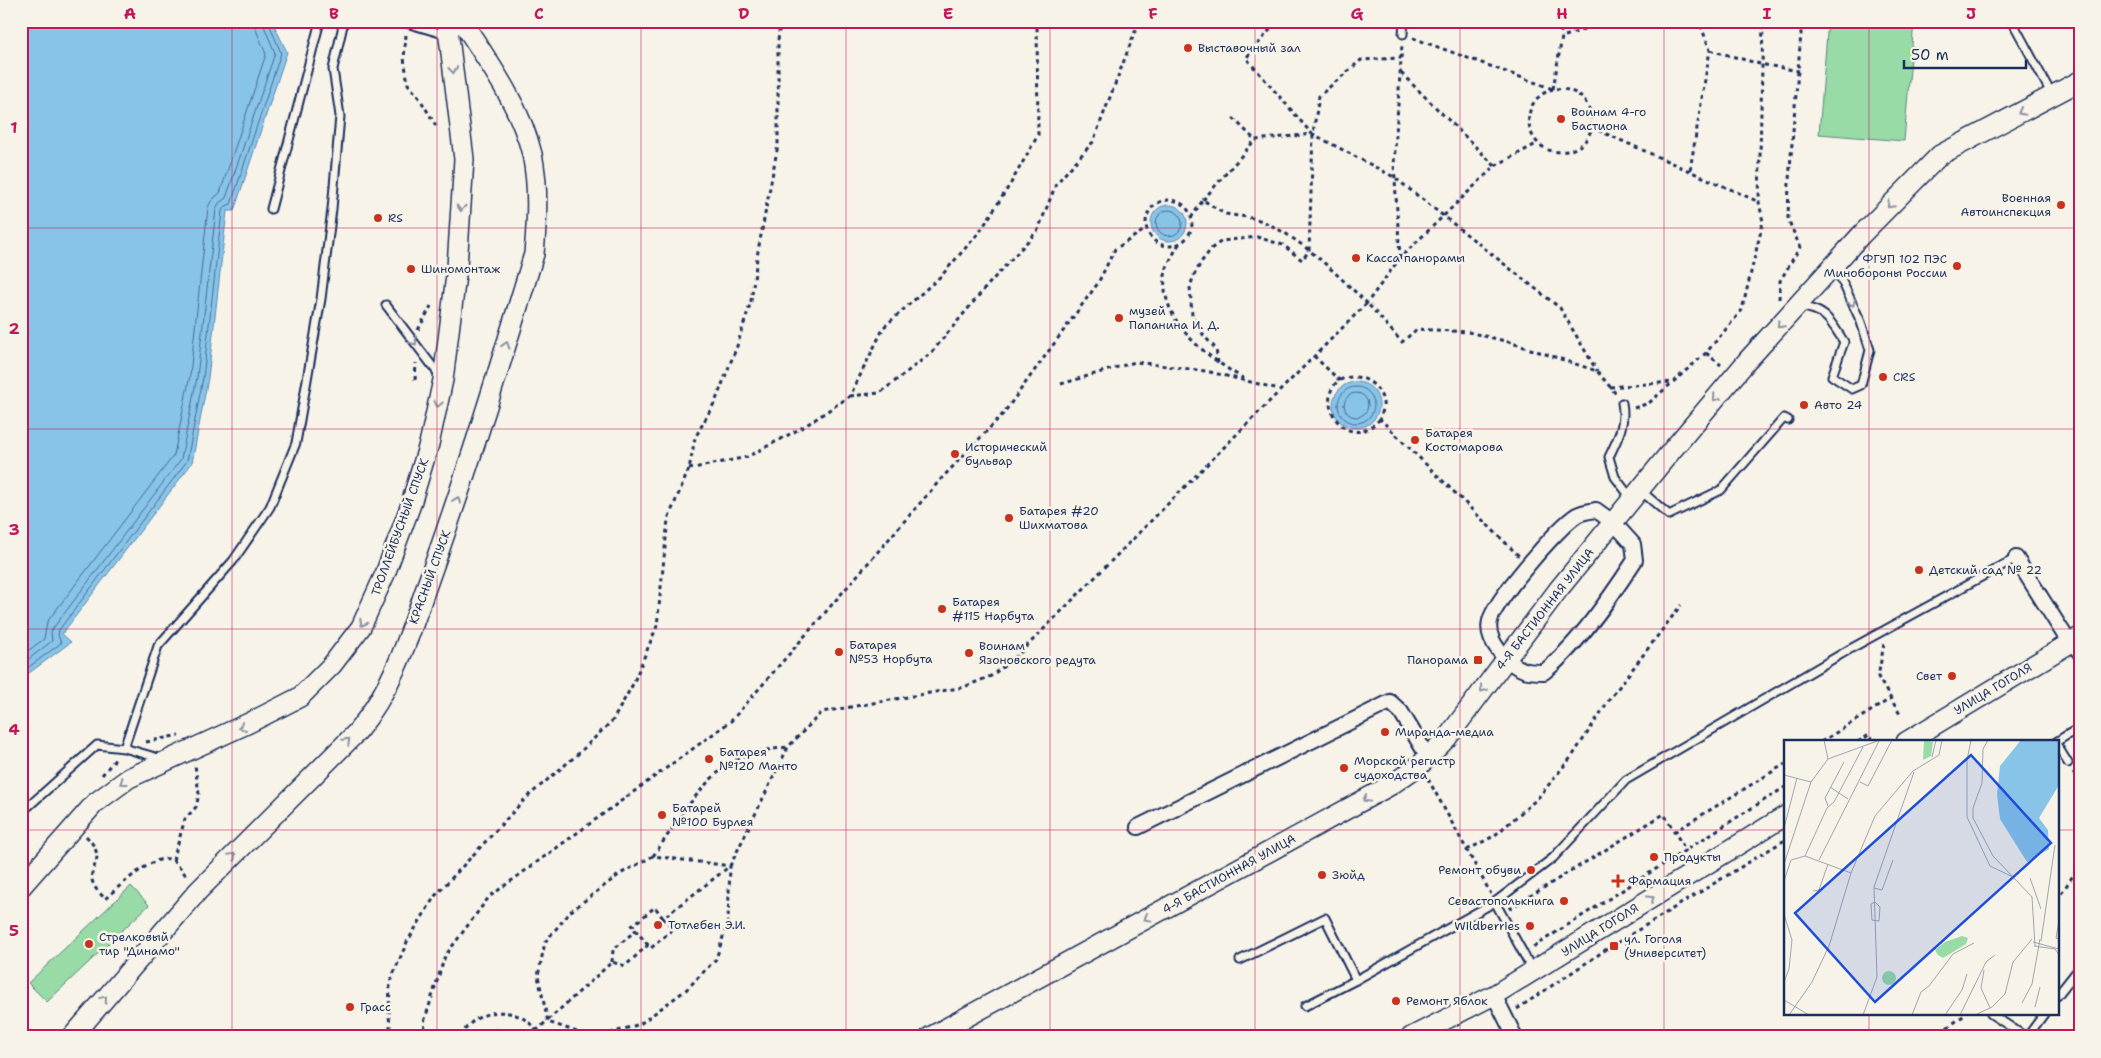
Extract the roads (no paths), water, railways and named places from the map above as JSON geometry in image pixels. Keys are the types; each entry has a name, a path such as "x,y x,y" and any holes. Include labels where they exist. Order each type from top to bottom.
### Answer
{"main road":[{"name":"КРАСНЫЙ СПУСК","path":"72,1037 198,891 356,732 373,712 397,668 463,484 534,254 538,216 532,154 524,130 501,83 462,21"},
{"name":"ТРОЛЛЕЙБУСНЫЙ СПУСК","path":"21,887 95,803 129,778 167,761 186,742 249,724 300,697 332,665 361,627 386,574 410,507 429,444 443,380 457,267 464,159 448,29"},
{"name":"4-Я БАСТИОННАЯ УЛИЦА","path":"930,1037 1391,785 1424,761 1447,738 1558,590 1747,361 1860,235 1940,155 2080,81"},
{"name":"УЛИЦА ГОГОЛЯ","path":"1909,740 2074,640"},
{"name":"УЛИЦА ГОГОЛЯ","path":"1411,1037 1494,995 1533,972 1784,817"}],"street":[{"path":"1596,510 1614,523 1633,544 1636,560 1620,584 1560,660 1544,672 1524,670 1507,658 1496,649 1489,633 1490,619 1505,593 1531,561 1578,514 1596,510"},
{"path":"2016,558 2074,640"},
{"path":"1138,827 1390,702 1401,712 1424,761"},
{"path":"1494,995 1515,1037"}],"lane":[{"path":"271,209 320,21"},
{"path":"124,748 158,646 233,561 270,507 296,443 321,299 332,210 340,116 334,69 344,21"},
{"path":"399,21 408,24 448,29"},
{"path":"1403,34 1404,21"},
{"path":"2012,21 2052,96"},
{"path":"1797,306 1814,308 1825,314 1844,342 1832,376 1852,389 1861,385 1870,350 1861,322 1841,279 1841,257"},
{"path":"386,305 443,380"},
{"path":"1622,403 1625,416 1620,434 1609,457 1615,477 1636,495 1669,515 1721,490 1784,418 1788,420"},
{"path":"1305,1006 1356,980 1495,902 1553,858 1626,780 1886,629 2016,558"},
{"path":"2074,640 2080,659"},
{"path":"2058,742 2080,727"},
{"path":"21,813 97,745 124,748 167,761"},
{"path":"2058,745 2068,764"},
{"path":"1495,902 1533,972"},
{"path":"1240,960 1325,918 1356,980"},
{"path":"2058,995 2080,967"},
{"path":"1993,1016 2027,1037 2043,1016"}],"water":[{"path":"21,21 267,21 273,23 287,52 234,211 227,211 208,378 192,463 62,634 71,642 21,679"},
{"path":"1169,205 1176,206 1182,210 1186,216 1186,230 1182,236 1176,240 1169,241 1162,240 1156,236 1152,230 1151,223 1152,216 1156,210 1162,206"},
{"path":"1352,382 1360,382 1369,386 1375,392 1379,405 1375,418 1369,424 1360,428 1352,428 1343,424 1337,418 1333,409 1333,401 1337,392 1343,386"}],"place":[{"name":"Выставочный зал","path":"1188,48"},
{"name":"Воинам 4-го Бастиона","path":"1561,119"},
{"name":"Военная Автоинспекция","path":"2061,205"},
{"name":"RS","path":"378,218"},
{"name":"Касса панорамы","path":"1356,258"},
{"name":"ФГУП 102 ПЭС Минобороны России","path":"1957,266"},
{"name":"Шиномонтаж","path":"411,269"},
{"name":"музей Папанина И. Д.","path":"1119,318"},
{"name":"CRS","path":"1883,377"},
{"name":"Авто 24","path":"1804,405"},
{"name":"Батарея Костомарова","path":"1415,440"},
{"name":"Исторический бульвар","path":"955,454"},
{"name":"Батарея #20 Шихматова","path":"1009,518"},
{"name":"Детский сад № 22","path":"1919,570"},
{"name":"Батарея #115 Нарбута","path":"942,609"},
{"name":"Батарея №53 Норбута","path":"839,652"},
{"name":"Воинам Язоновского редута","path":"969,653"},
{"name":"Панорама","path":"1478,660"},
{"name":"Свет","path":"1952,676"},
{"name":"Миранда-медиа","path":"1385,732"},
{"name":"Батарея №120 Манто","path":"709,759"},
{"name":"Морской регистр судоходства","path":"1344,768"},
{"name":"Батарей №100 Бурлея","path":"662,815"},
{"name":"Продукты","path":"1654,857"},
{"name":"Ремонт обуви","path":"1531,870"},
{"name":"Зюйд","path":"1322,875"},
{"name":"Фармация","path":"1618,881"},
{"name":"Севастополькнига","path":"1564,901"},
{"name":"Тотлебен Э.И.","path":"658,925"},
{"name":"Wildberries","path":"1530,926"},
{"name":"Стрелковый тир \"Динамо\"","path":"89,944"},
{"name":"ул. Гоголя (Университет)","path":"1614,946"},
{"name":"Ремонт Яблок","path":"1396,1001"},
{"name":"Грасс","path":"350,1007"}]}
